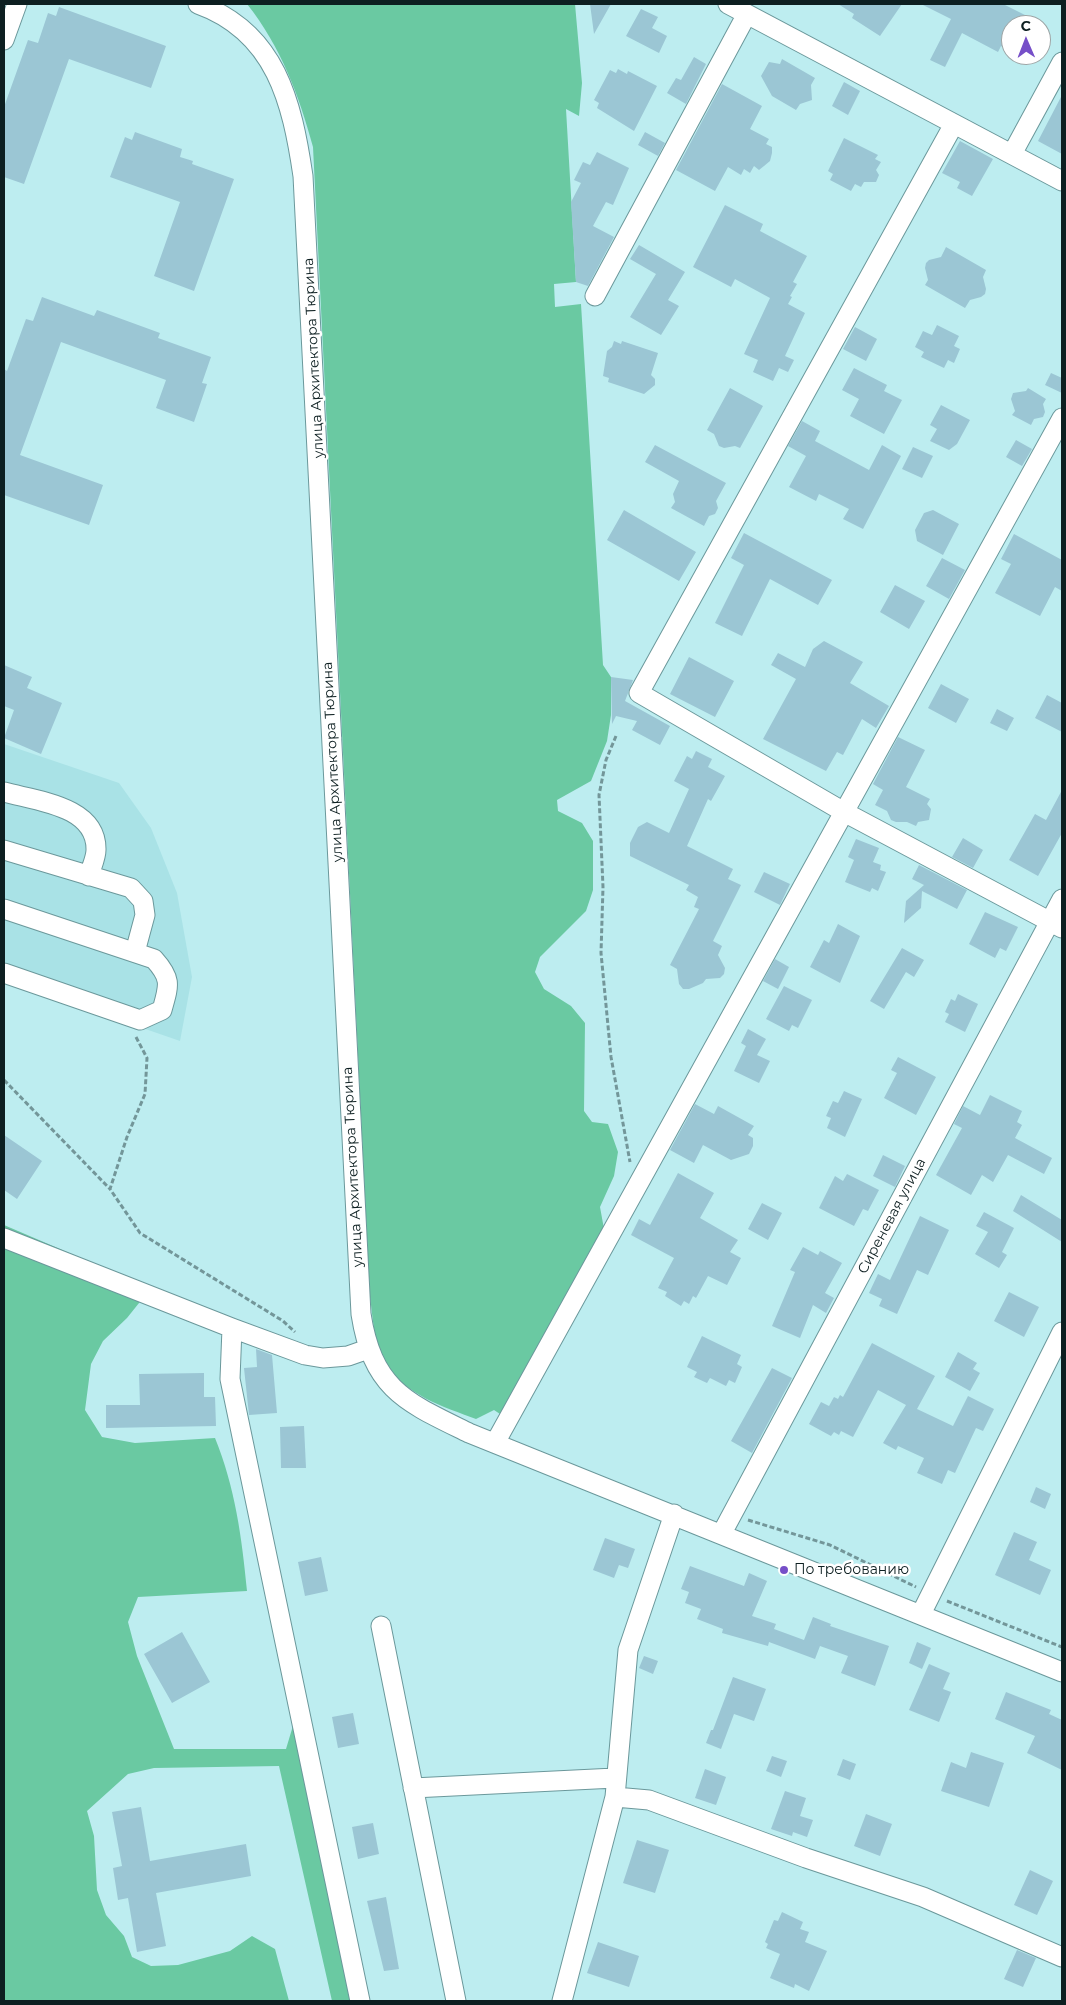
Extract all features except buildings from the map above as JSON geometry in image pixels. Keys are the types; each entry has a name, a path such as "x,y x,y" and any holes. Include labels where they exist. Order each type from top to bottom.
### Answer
{"street":[{"path":"4,40 16,4"},
{"name":"улица Архитектора Тюрина","path":"198,4 234,21 254,40 272,64 286,92 293,118 303,176 322,503 352,1169 361,1314 368,1349 380,1373 401,1396 416,1406 495,1443 541,1463 722,1533 1062,1672"},
{"path":"728,4 1062,181"},
{"path":"595,296 747,14"},
{"path":"1012,154 1062,62"},
{"path":"954,124 639,693 844,812 1056,925"},
{"path":"495,1443 1062,418"},
{"path":"4,792 72,811 85,819 94,834 96,851 89,876"},
{"path":"4,850 131,888 143,901 145,915 135,952"},
{"name":"Сиреневая улица","path":"722,1533 1056,925 1062,899"},
{"path":"4,909 154,959 166,972 169,985 162,1010 140,1020 4,973"},
{"path":"4,1238 305,1355 323,1358 348,1356 368,1349"},
{"path":"232,1328 230,1378 360,2001"},
{"path":"921,1614 1062,1332"},
{"path":"562,2001 615,1797 615,1778 628,1650 674,1514"},
{"path":"381,1626 456,2001"},
{"path":"413,1788 615,1778"},
{"path":"615,1797 649,1800 806,1858 922,1897 1062,1956"}],"path":[{"path":"616,736 606,760 600,795 603,887 601,953 612,1056 634,1190"},
{"path":"110,1189 126,1137 145,1094 146,1058 134,1033 140,1020"},
{"path":"4,1080 110,1189 140,1233 283,1321 296,1333"},
{"path":"732,1514 830,1545 930,1594 1062,1647"}],"shaded area":[{"path":"4,744 119,783 151,828 177,893 192,977 180,1041 4,980"}],"green space":[{"path":"247,4 575,4 582,83 579,116 566,109 576,282 554,284 555,307 581,304 603,665 611,677 611,715 607,741 591,781 557,800 558,811 582,823 593,841 593,890 586,911 540,957 535,972 544,989 571,1006 585,1023 584,1111 592,1122 608,1124 618,1152 614,1176 600,1207 604,1229 500,1414 494,1410 476,1419 426,1399 404,1384 394,1375 382,1357 375,1331 370,1297 313,147 302,109 288,72 270,37"},
{"path":"4,1225 151,1288 127,1318 103,1341 91,1364 85,1410 102,1437 135,1443 215,1438 228,1475 237,1513 247,1591 138,1597 128,1622 137,1656 174,1749 286,1749 298,1709 360,2001 332,2001 279,1766 154,1768 128,1774 87,1811 94,1836 97,1890 106,1915 124,1936 132,1957 151,1966 178,1965 230,1951 252,1936 275,1949 289,2001 4,2001"}],"place":[{"name":"По требованию","path":"784,1570"}]}
